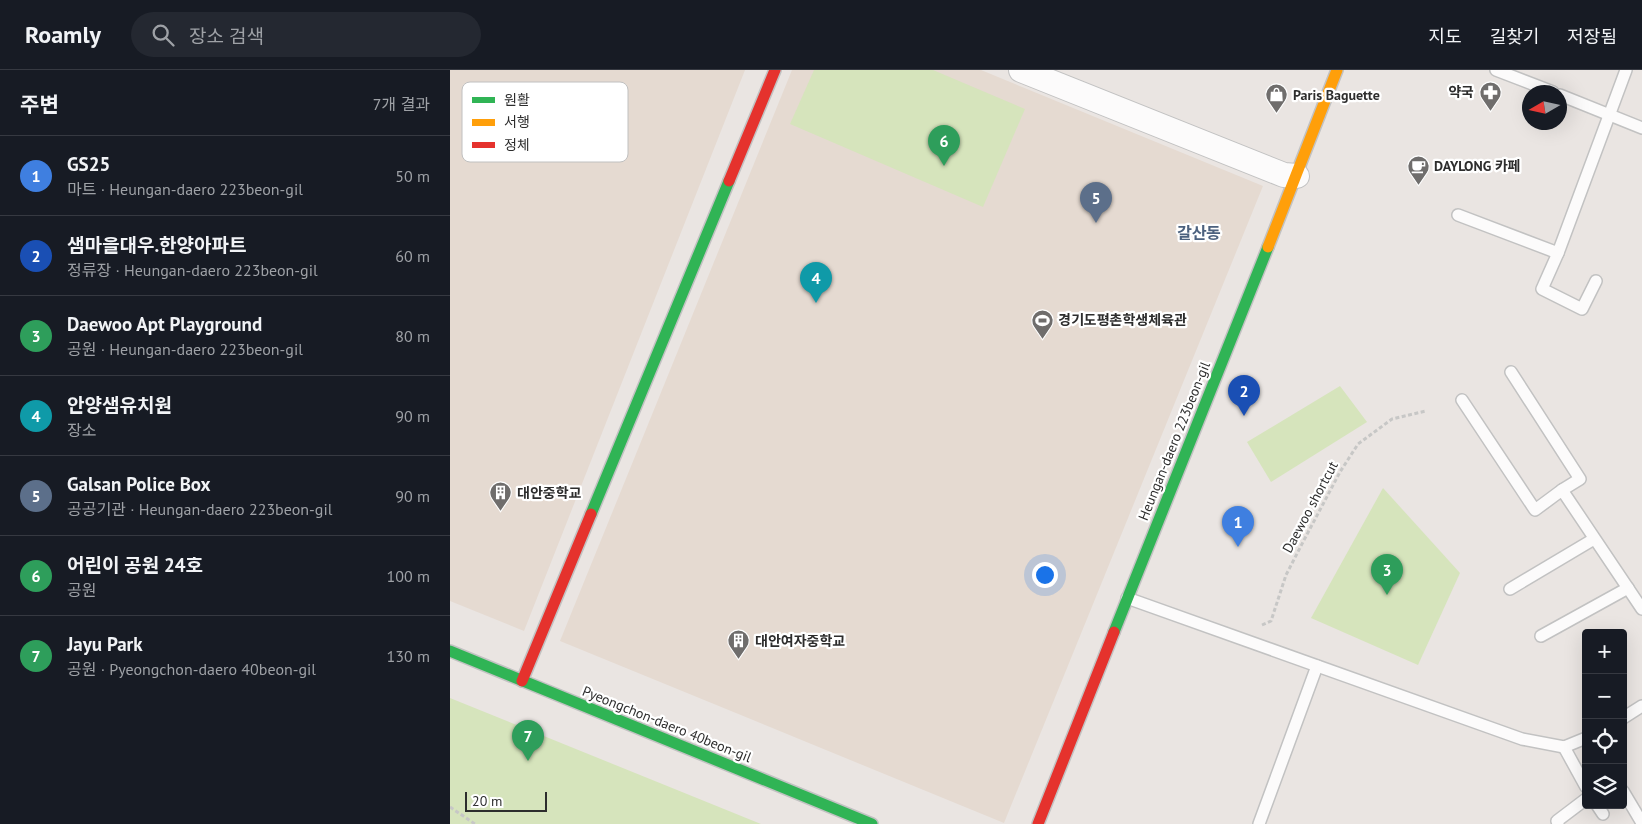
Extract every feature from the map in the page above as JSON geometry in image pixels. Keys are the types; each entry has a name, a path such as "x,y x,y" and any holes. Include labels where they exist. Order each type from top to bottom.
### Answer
{"street":[{"path":"522,681 774,70"},
{"path":"1021,70 1284,175 1297,176"},
{"name":"Heungan-daero 223beon-gil","path":"1038,824 1126,598 1297,176 1337,70"},
{"name":"Pyeongchon-daero 40beon-gil","path":"450,651 872,824"}],"lane":[{"path":"1496,70 1534,85"},
{"path":"1596,281 1582,309 1542,289 1558,253 1626,70"},
{"path":"1567,98 1642,128"},
{"path":"1458,215 1558,253"},
{"path":"1462,400 1535,510 1580,479 1511,372"},
{"path":"1562,490 1642,609"},
{"path":"1510,589 1594,539"},
{"path":"1541,636 1628,588"},
{"path":"1126,598 1522,739 1564,747 1582,740"},
{"path":"1259,824 1317,666"},
{"path":"1627,715 1642,706"},
{"path":"1564,747 1582,780"},
{"path":"1627,798 1642,823"},
{"path":"1558,824 1556,821 1582,802"}],"path":[{"name":"Daewoo shortcut","path":"1238,638 1271,620 1286,575 1302,542 1340,472 1358,444 1392,419 1426,411"},
{"path":"450,807 475,824"}],"shaded area":[{"path":"450,70 745,70 524,631 450,601"},
{"path":"792,70 981,70 1263,186 1004,823 560,641"}],"green space":[{"path":"814,70 933,70 1025,109 983,207 790,124"},
{"path":"1340,386 1367,422 1271,482 1247,442"},
{"path":"1383,488 1460,573 1418,665 1311,618"},
{"path":"450,698 761,824 450,824"}],"traffic: fast":[{"path":"591,514 729,181"},
{"path":"1114,632 1268,247"},
{"path":"450,651 872,824"}],"traffic: slow":[{"path":"1268,247 1337,70"}],"traffic: jam":[{"path":"729,181 775,70"},
{"path":"522,681 591,514"},
{"path":"1038,824 1114,632"}],"place":[{"name":"약국","path":"1490,111"},
{"name":"Paris Baguette","path":"1277,114"},
{"name":"어린이 공원 24호","path":"944,166"},
{"name":"DAYLONG 카페","path":"1418,185"},
{"name":"Galsan Police Box","path":"1096,223"},
{"name":"안양샘유치원","path":"816,303"},
{"name":"경기도평촌학생체육관","path":"1042,339"},
{"name":"샘마을대우.한양아파트","path":"1244,416"},
{"name":"대안중학교","path":"501,512"},
{"name":"GS25","path":"1238,547"},
{"name":"Daewoo Apt Playground","path":"1387,595"},
{"name":"대안여자중학교","path":"739,660"},
{"name":"Jayu Park","path":"528,761"}],"district":[{"name":"갈산동","path":"1199,233"}]}
